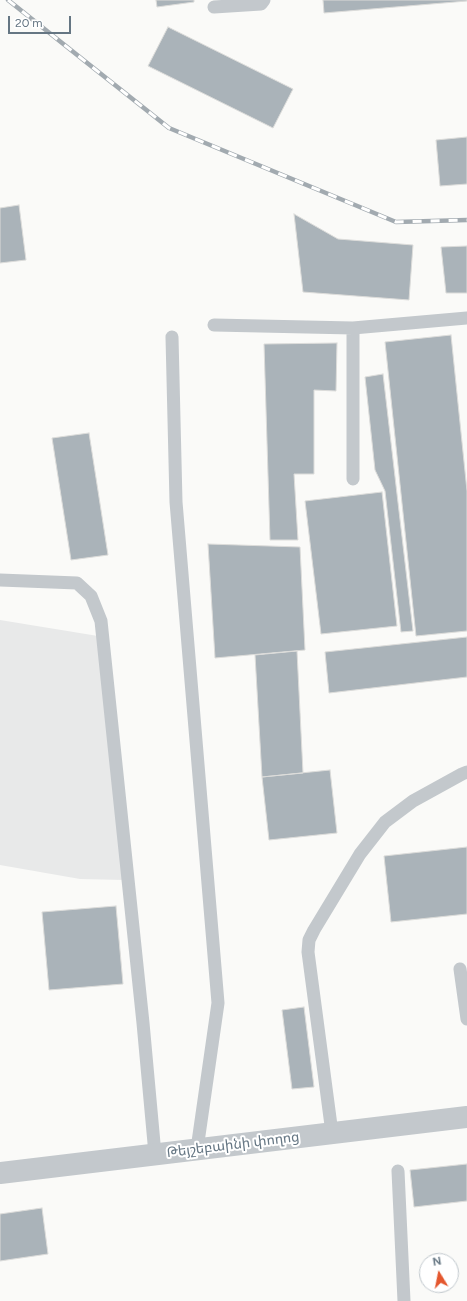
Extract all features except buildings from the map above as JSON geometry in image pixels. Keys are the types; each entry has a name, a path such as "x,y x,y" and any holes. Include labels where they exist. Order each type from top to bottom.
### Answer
{"street":[{"name":"Թեյշեբաինի փողոց","path":"0,1173 467,1117"}],"lane":[{"path":"214,7 261,4 264,0"},
{"path":"214,325 353,328 467,318"},
{"path":"353,328 353,479"},
{"path":"172,338 176,502 218,1003 197,1149"},
{"path":"0,580 77,583 91,596 101,621 143,1023 155,1154"},
{"path":"332,1133 308,952 309,940 360,854 385,822 413,801 467,772"},
{"path":"460,969 467,1019"},
{"path":"398,1171 404,1301"}],"shaded area":[{"path":"0,620 98,636 125,880 80,879 0,865"}],"railway":[{"path":"8,0 169,128 396,222 467,220"}]}
